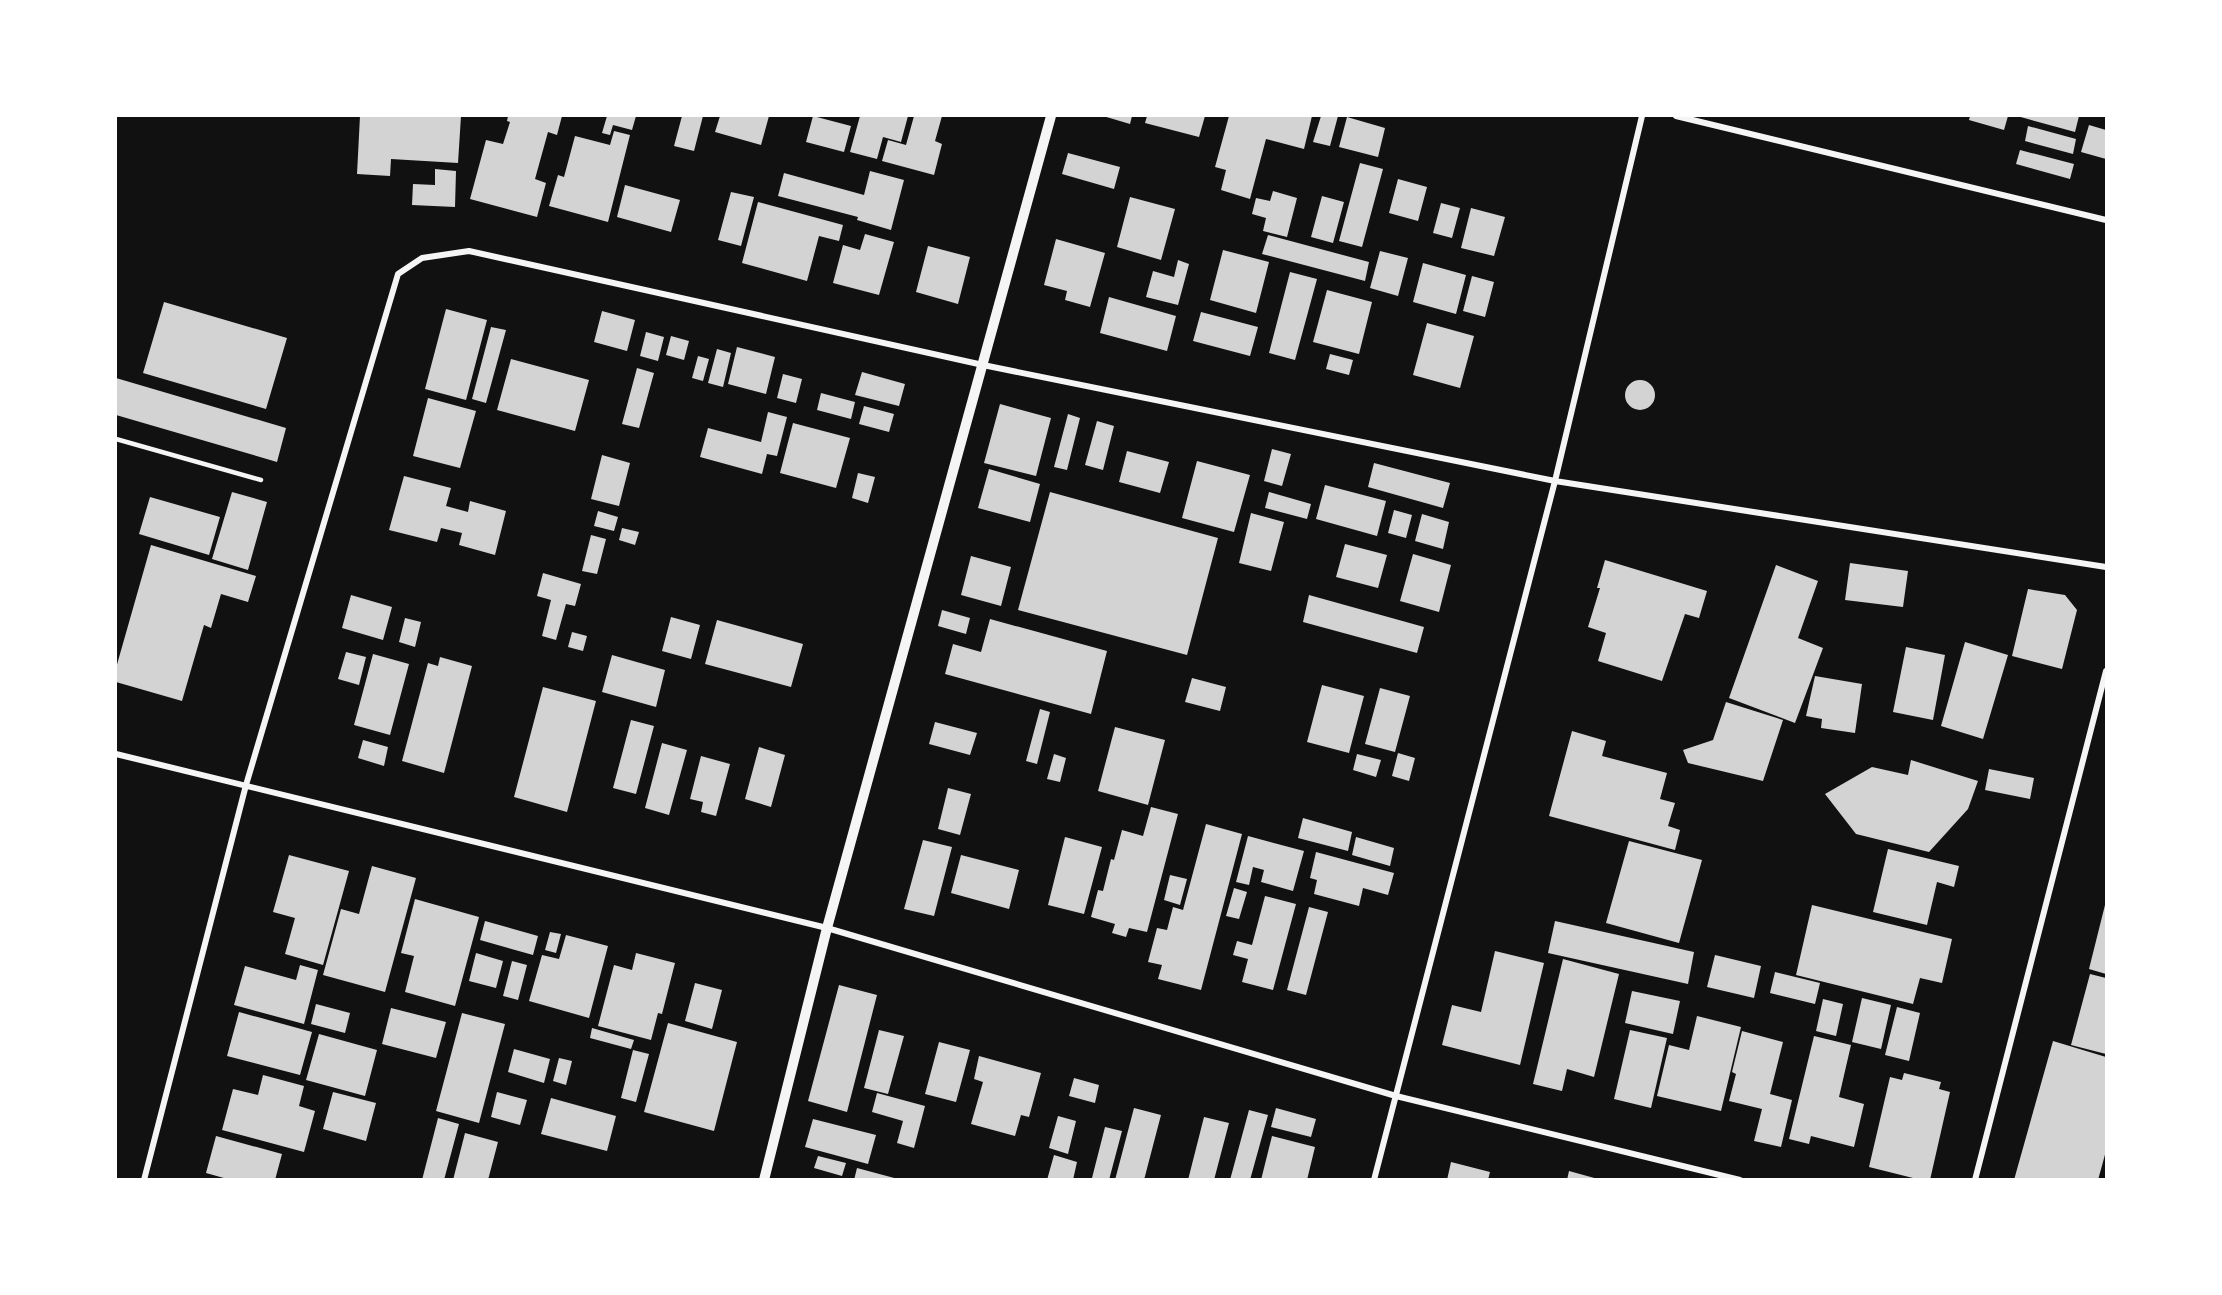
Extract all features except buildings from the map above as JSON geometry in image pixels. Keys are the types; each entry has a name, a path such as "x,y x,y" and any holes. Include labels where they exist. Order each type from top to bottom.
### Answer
{"street":[{"path":"764,1179 827,928 1051,116"},
{"path":"1374,1179 1555,481 1642,116"},
{"path":"1676,116 2106,220"},
{"path":"144,1179 246,785 398,274 422,258 469,251 982,365 1555,481 2106,567"},
{"path":"1975,1179 2106,671"},
{"path":"116,754 827,928 1396,1096 1740,1179"}],"lane":[{"path":"116,439 261,480"}]}
